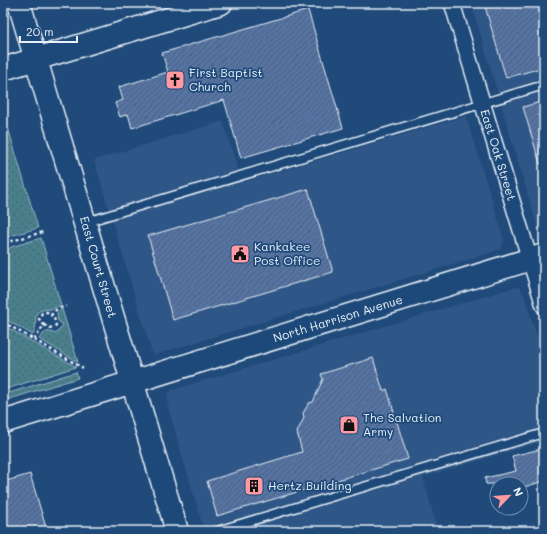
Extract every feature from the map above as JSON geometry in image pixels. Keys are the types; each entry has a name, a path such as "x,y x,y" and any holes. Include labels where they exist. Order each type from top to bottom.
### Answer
{"main road":[{"name":"East Court Street","path":"19,3 177,531"},
{"path":"3,69 221,3"},
{"name":"North Harrison Avenue","path":"3,422 537,257"}],"street":[{"name":"East Oak Street","path":"452,3 482,103 537,257 544,306"}],"lane":[{"path":"85,223 544,84"},
{"path":"217,531 544,432"}],"path":[{"path":"5,243 43,232"},
{"path":"3,240 5,243 3,251"},
{"path":"51,315 57,309 66,306"},
{"path":"44,312 51,315 54,318 56,325 49,328 40,322 39,316 44,312"},
{"path":"3,322 83,368"},
{"path":"34,340 44,325"}],"shaded area":[{"path":"471,3 544,3 544,235 538,229"},
{"path":"466,116 504,239 501,249 154,355 152,353 94,160 223,121 242,182"},
{"path":"519,287 523,292 544,358 544,441 423,477 438,531 204,531 168,407 168,393 172,390"}],"green space":[{"path":"3,111 38,228 7,237 3,235"},
{"path":"41,238 61,305 37,313 33,335 3,318 3,254 11,247"},
{"path":"62,309 78,362 39,339 46,332 56,334 63,325 58,321 57,313"},
{"path":"3,325 76,367 3,390"},
{"path":"76,372 78,378 3,401 3,395"}],"building":[{"path":"484,3 544,3 544,67 506,78"},
{"path":"308,10 343,128 241,158 224,100 132,128 128,114 120,117 115,103 123,100 119,87 168,72 162,53"},
{"path":"544,101 544,163 540,164 523,107"},
{"name":"Kankakee Post Office","path":"308,189 333,272 173,320 148,236"},
{"name":"The Salvation Army","path":"373,358 383,391 387,389 408,459 217,516 207,481 302,452 297,432 304,418 303,413 309,403 313,402 323,379 321,374"},
{"path":"541,449 544,461 544,481 529,486 529,476 494,476 516,471 512,456"},
{"path":"30,474 47,531 3,531 3,482"},
{"path":"489,477 489,484 486,484 485,478"}],"place":[{"name":"First Baptist Church","path":"175,80"},
{"name":"Kankakee Post Office","path":"240,254"},
{"name":"The Salvation Army","path":"349,425"},
{"name":"Hertz Building","path":"254,486"}]}
